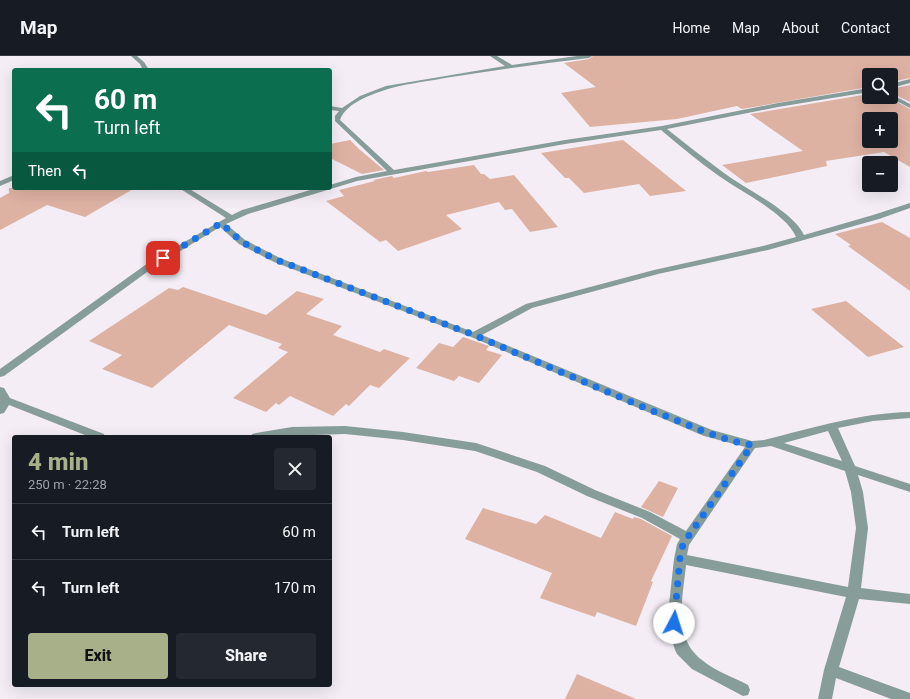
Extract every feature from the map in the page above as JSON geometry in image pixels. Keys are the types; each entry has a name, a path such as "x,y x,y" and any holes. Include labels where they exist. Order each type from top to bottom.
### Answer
{"street":[{"path":"134,56 142,63 145,68"},
{"path":"493,56 512,67"},
{"path":"392,172 337,120 338,115 343,110 372,93 398,85 465,73 589,56"},
{"path":"898,84 910,81"},
{"path":"332,186 356,179 392,172 565,142 662,128 778,105 862,91"},
{"path":"898,100 910,106"},
{"path":"332,108 343,110"},
{"path":"662,128 722,175 786,218 797,229 801,238"},
{"path":"0,184 12,178"},
{"path":"186,190 231,218"},
{"path":"0,374 151,265 221,223 231,218 319,190"},
{"path":"474,335 529,306 657,272 765,248 876,217 910,205"},
{"path":"221,223 242,242 277,260 474,335 694,428 732,441 752,445 771,442 858,420 895,415 910,415"},
{"path":"0,390 6,400 95,435"},
{"path":"0,411 6,400"},
{"path":"895,415 910,409"},
{"path":"825,699 831,670 854,593 862,528 857,492 850,467 832,427"},
{"path":"268,435 292,431 345,430 403,436 476,447 541,469 591,493 646,516 687,537"},
{"path":"771,442 910,488"},
{"path":"742,690 697,665 682,650 674,623 680,558 683,544 752,445"},
{"path":"680,558 854,593 910,599"},
{"path":"831,670 908,699"}],"building":[{"path":"593,56 910,56 910,78 898,81 898,68 862,68 862,88 742,109 737,106 677,119 590,127 561,93 596,87 564,63 589,59"},
{"path":"910,85 910,102 898,96 898,88"},
{"path":"862,95 862,104 898,104 898,102 910,109 910,167 898,160 898,156 891,156 884,152 826,161 827,166 746,183 722,165 803,151 750,114"},
{"path":"350,140 384,170 362,174 332,159 332,144"},
{"path":"623,140 686,191 650,196 639,184 584,193 569,178 565,178 541,153"},
{"path":"474,165 481,174 484,174 490,179 514,175 558,227 530,232 512,209 505,210 499,202 446,215 462,229 398,251 386,240 380,242 326,201 344,196 339,190 375,181 373,180"},
{"path":"9,188 12,188 12,190 132,190 85,217 47,205 0,230 0,198 9,193"},
{"path":"882,222 910,238 910,291 848,246 851,245 835,234"},
{"path":"183,287 266,315 297,291 324,299 306,314 342,326 333,335 380,352 384,349 410,358 379,388 370,385 349,406 346,404 333,416 290,396 279,405 276,403 266,412 233,398 288,352 278,348 282,344 229,325 152,388 102,369 122,355 89,341 169,288 178,290"},
{"path":"846,301 904,347 868,357 811,309"},
{"path":"463,337 489,346 486,350 502,355 479,383 459,376 454,381 416,368 439,343 453,347"},
{"path":"659,481 678,488 663,517 641,507"},
{"path":"483,508 536,524 545,515 601,538 615,512 633,519 634,517 641,519 672,536 651,581 653,582 636,626 597,612 595,617 540,598 552,573 465,539"},
{"path":"577,674 636,699 565,699"}],"route":[{"path":"163,258 221,223 242,242 277,260 474,335 708,433 732,441 752,445 683,544 680,558 674,623"}]}
